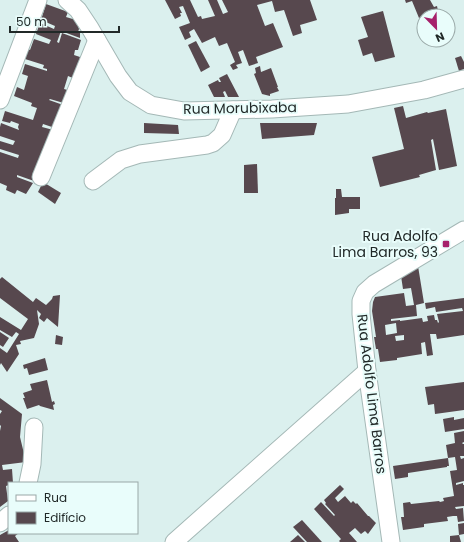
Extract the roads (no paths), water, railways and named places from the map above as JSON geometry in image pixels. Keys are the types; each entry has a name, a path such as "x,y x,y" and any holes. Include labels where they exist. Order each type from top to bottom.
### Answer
{"street":[{"path":"0,100 38,0"},
{"name":"Rua Morubixaba","path":"67,0 78,10 118,76 130,92 151,105 184,111 272,109 348,104 424,90 464,79"},
{"path":"41,177 97,40"},
{"path":"93,181 121,160 140,154 207,146 214,143 222,135 233,110"},
{"name":"Rua Adolfo Lima Barros","path":"387,539 366,370 361,301 365,292 374,284 464,230"},
{"path":"174,542 366,370"},
{"path":"28,482 32,464 34,427"},
{"path":"0,523 8,516"}],"place":[{"name":"Rua Adolfo Lima Barros, 93","path":"446,244"}]}
